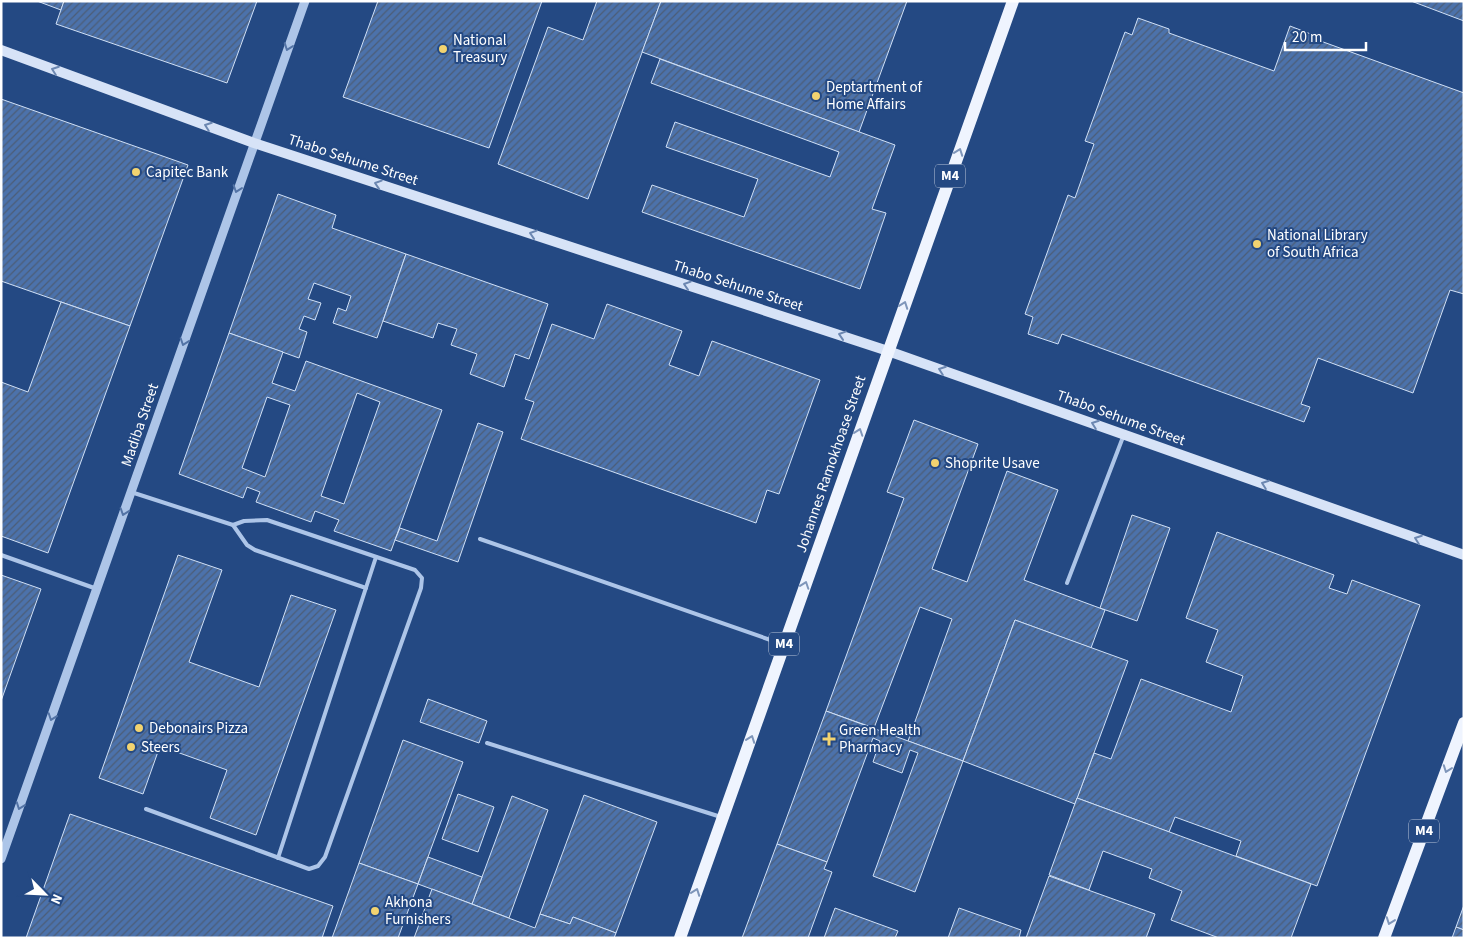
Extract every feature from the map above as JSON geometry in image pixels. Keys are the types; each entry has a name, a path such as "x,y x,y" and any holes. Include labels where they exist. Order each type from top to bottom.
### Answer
{"main road":[{"name":"Johannes Ramokhoase Street","path":"680,938 1013,1"},
{"name":"Thabo Sehume Street","path":"1,50 254,143 888,351 1464,555"},
{"name":"M4","path":"1384,938 1464,723"}],"street":[{"name":"Madiba Street","path":"2,853 305,1"},
{"path":"1,555 97,589"}],"lane":[{"path":"1068,582 1124,434"},
{"path":"131,492 233,525 247,545 255,550 366,588"},
{"path":"146,809 309,869 318,866 325,857 421,588 422,578 414,570 267,520 244,521 233,525"},
{"path":"480,540 784,645"},
{"path":"278,858 376,557"},
{"path":"487,743 723,817"}],"building":[{"path":"37,1 64,1 61,10"},
{"path":"64,1 257,1 227,83 56,24"},
{"name":"National Treasury","path":"378,1 542,1 489,148 343,97"},
{"path":"597,1 661,1 588,199 498,164 548,27 583,40"},
{"name":"Deptartment of Home Affairs","path":"661,1 907,1 859,132 642,52"},
{"path":"1411,1 1464,1 1464,21"},
{"name":"National Library of South Africa","path":"1138,18 1169,29 1169,33 1274,71 1290,26 1316,36 1315,39 1464,93 1464,294 1450,290 1413,393 1318,358 1301,404 1310,407 1304,422 1062,334 1058,344 1028,334 1033,317 1025,314 1068,195 1075,198 1094,144 1085,141 1125,32 1132,35"},
{"path":"660,59 895,145 872,209 886,213 860,289 642,212 652,185 744,217 758,179 666,147 675,122 830,177 839,152 651,83"},
{"path":"1,99 188,165 130,326 1,281"},
{"path":"278,194 336,215 332,228 406,254 377,338 333,323 338,308 346,311 351,296 314,283 308,299 321,303 315,320 304,316 299,329 307,332 299,358 229,333"},
{"path":"406,254 548,304 529,359 515,354 504,387 470,374 477,354 451,345 457,329 438,323 433,338 383,321"},
{"path":"61,302 130,326 48,553 1,536 1,382 28,392"},
{"path":"607,304 682,331 669,365 699,376 712,341 820,380 779,494 767,490 756,523 521,439 534,402 525,399 552,324 594,339"},
{"path":"229,333 283,352 272,383 295,391 306,361 442,410 391,551 334,531 339,520 315,511 311,522 256,502 260,492 247,487 243,498 179,474","holes":["357,393 380,402 344,504 321,496","267,397 290,405 265,477 242,468"]},
{"path":"914,420 978,444 932,569 967,582 1007,471 1058,490 1024,580 1105,610 1091,648 1015,620 963,761 908,741 952,619 920,607 874,728 826,711 904,498 887,492"},
{"path":"478,423 503,432 458,562 395,540 400,528 437,541"},
{"path":"1132,515 1170,528 1137,621 1100,608"},
{"path":"1217,532 1334,575 1329,588 1347,594 1352,580 1420,605 1317,886 1236,856 1241,841 1175,817 1169,832 1077,798 1094,753 1111,759 1141,679 1231,712 1243,676 1206,662 1218,630 1186,618"},
{"path":"178,555 222,570 189,662 259,687 291,595 336,610 256,835 210,818 227,770 160,746 143,794 99,778"},
{"path":"1,575 41,589 1,701"},
{"path":"1015,620 1128,661 1075,804 963,761"},
{"path":"428,699 487,721 479,743 420,722"},
{"path":"826,711 963,761 915,892 873,876 918,753 910,750 902,773 873,762 880,741 873,738 827,862 777,844"},
{"path":"403,740 463,762 418,884 359,863"},
{"path":"458,794 494,807 478,852 442,839"},
{"path":"584,795 657,822 616,933 573,917 570,924 540,914"},
{"path":"512,796 548,810 509,918 472,904"},
{"path":"1077,798 1311,884 1291,938 1219,938 1171,920 1182,891 1149,878 1152,869 1103,851 1089,890 1049,875"},
{"path":"70,814 333,906 322,938 26,938"},
{"path":"777,844 827,862 824,869 832,872 808,938 742,938"},
{"path":"428,857 482,877 472,904 418,884"},
{"name":"Akhona Furnishers","path":"359,863 418,884 398,938 332,938"},
{"path":"1049,876 1155,914 1146,938 1026,938"},
{"path":"432,889 535,928 540,914 570,924 573,917 616,933 614,938 414,938"},
{"path":"1464,905 1464,930 1456,927"},
{"path":"835,908 898,931 895,938 824,938"},
{"path":"959,908 1021,930 1019,938 948,938"},
{"path":"1456,927 1464,930 1464,938 1452,938"}],"place":[{"name":"National Treasury","path":"443,49"},
{"name":"Deptartment of Home Affairs","path":"816,96"},
{"name":"Capitec Bank","path":"136,172"},
{"name":"National Library of South Africa","path":"1257,244"},
{"name":"Shoprite Usave","path":"935,463"},
{"name":"Debonairs Pizza","path":"139,728"},
{"name":"Green Health Pharmacy","path":"829,739"},
{"name":"Steers","path":"131,747"},
{"name":"Akhona Furnishers","path":"375,911"}]}
